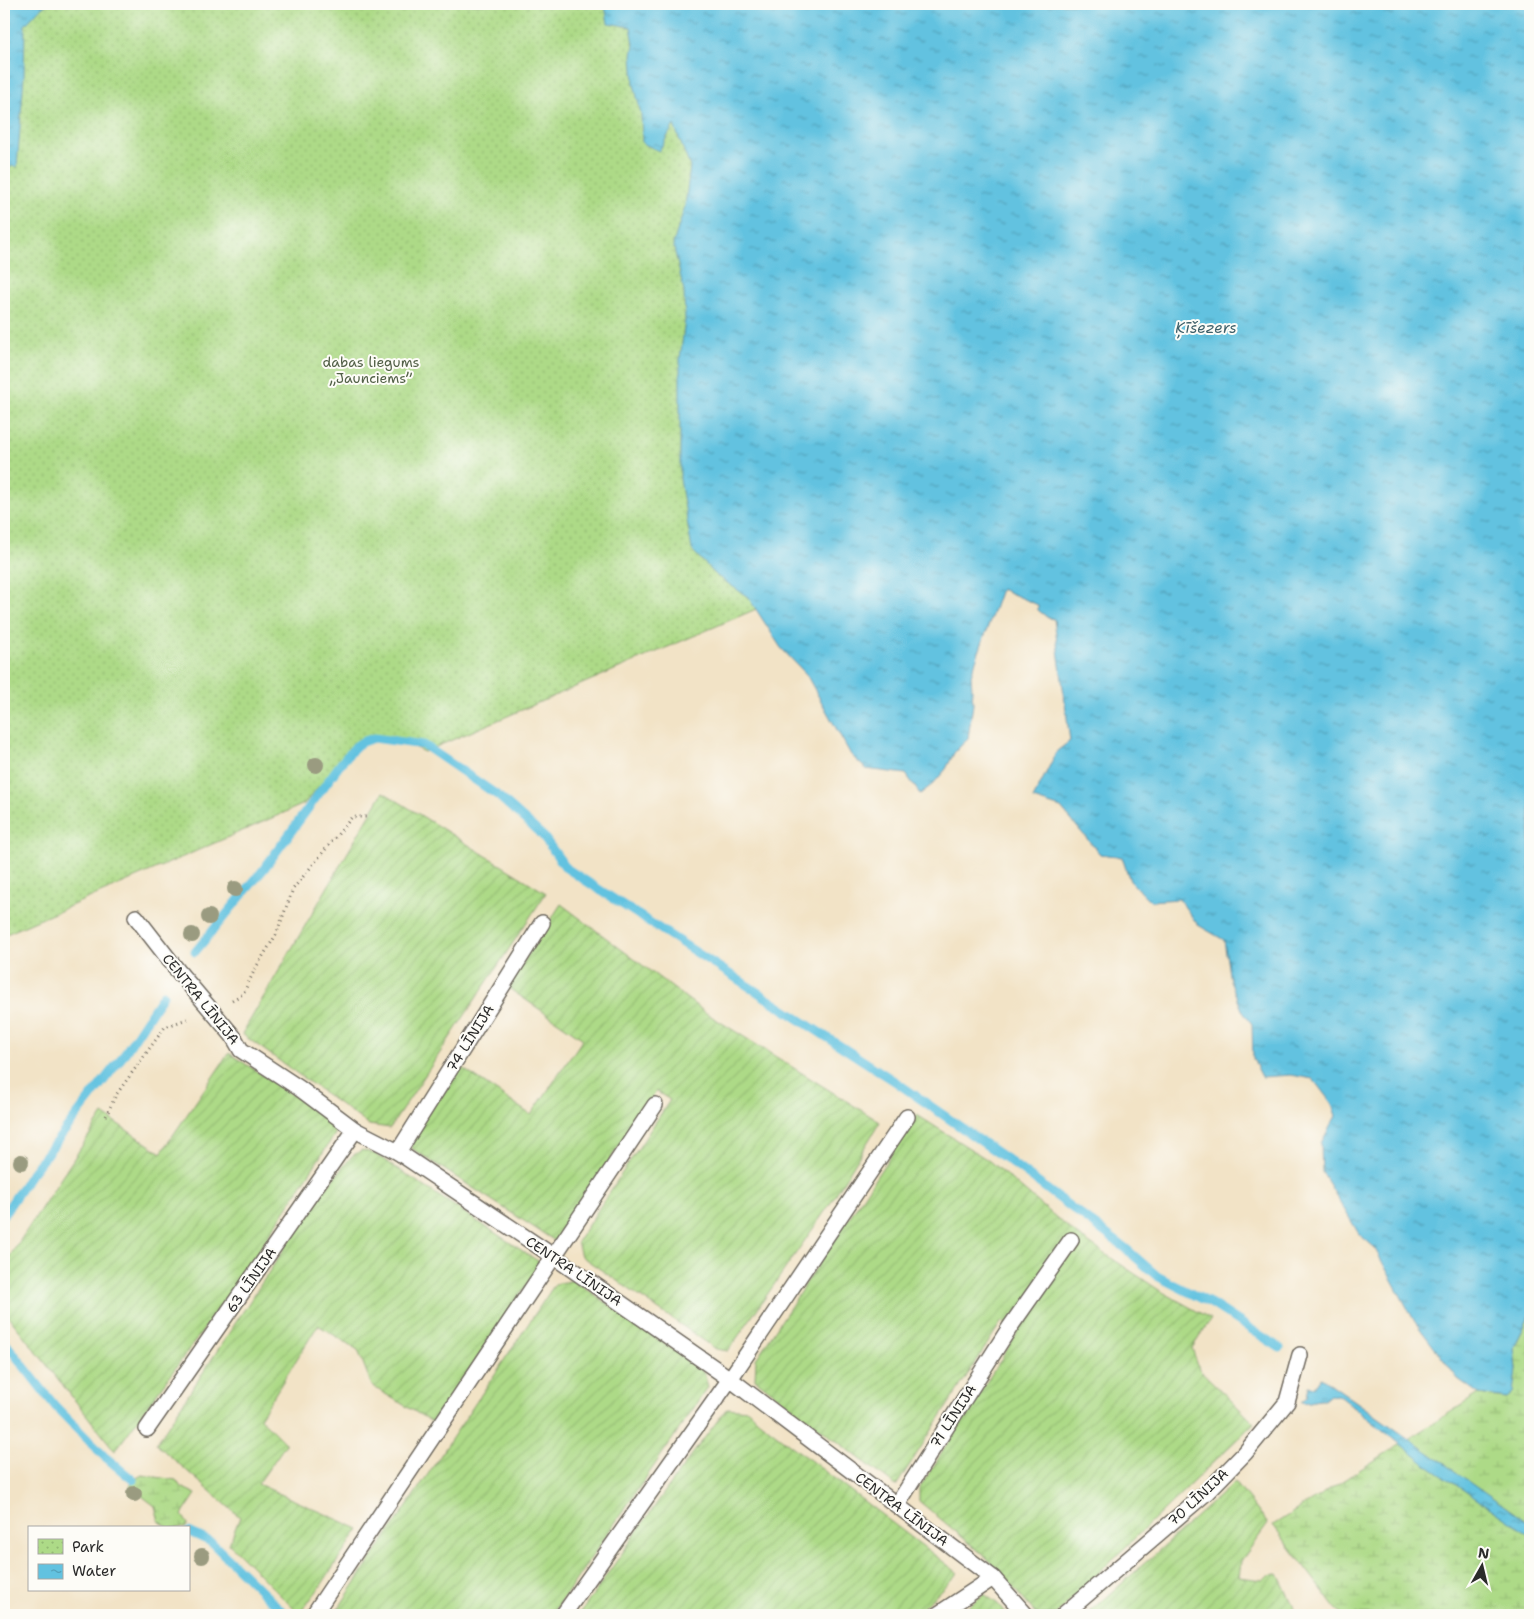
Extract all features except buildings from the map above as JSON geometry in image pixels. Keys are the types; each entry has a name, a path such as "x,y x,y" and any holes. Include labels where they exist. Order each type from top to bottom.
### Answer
{"lane":[{"name":"CENTRA LĪNIJA","path":"136,917 233,1036 241,1050 299,1088 355,1130 398,1152 553,1256 730,1379 993,1578 1026,1615"},
{"name":"74 LĪNIJA","path":"398,1152 542,923"},
{"path":"314,1614 655,1105"},
{"path":"563,1615 730,1379 907,1117"},
{"name":"63 LĪNIJA","path":"147,1430 355,1130"},
{"name":"71 LĪNIJA","path":"897,1505 1010,1327 1071,1240"},
{"name":"70 LĪNIJA","path":"1063,1615 1207,1492 1245,1452 1287,1402 1300,1355"},
{"path":"937,1615 993,1578"}],"path":[{"path":"106,1116 116,1095 165,1026 212,1012 244,994 255,969 276,935 293,888 352,817 368,817"}],"green space":[{"name":"dabas liegums „Jaunciems”","path":"4,4 1530,4 1530,276 424,752 391,736 358,741 304,804 4,935"},
{"path":"383,792 546,893 390,1128 369,1125 242,1034"},
{"path":"561,904 706,1013 880,1122 828,1207 728,1351 716,1349 581,1256 577,1242 670,1100 656,1091 555,1241 411,1148 414,1133 459,1066 531,1115 583,1039 507,987"},
{"path":"229,1053 327,1118 334,1126 335,1134 241,1278 115,1451 4,1311 4,1265 103,1114 161,1153"},
{"path":"917,1115 988,1160 1077,1235 1159,1290 1211,1319 1192,1348 1199,1369 1254,1423 1056,1614 1037,1615 986,1557 919,1501 919,1489 1017,1334 1002,1321 896,1486 755,1379 756,1359"},
{"path":"362,1150 375,1154 541,1263 434,1423 372,1386 358,1350 318,1325 260,1418 286,1444 258,1484 359,1529 320,1587 299,1614 229,1544 240,1517 156,1444 319,1196 352,1156"},
{"path":"574,1280 704,1372 708,1387 552,1615 334,1615 555,1284"},
{"path":"1530,1315 1530,1615 1341,1615 1273,1525 1479,1394 1507,1398 1516,1370 1514,1347"},
{"path":"727,1408 748,1410 759,1421 958,1573 915,1615 579,1615 673,1480"},
{"path":"142,1475 176,1480 181,1487 196,1494 182,1515 188,1524 186,1526 166,1526 159,1521 155,1506 130,1487 133,1480"},
{"path":"1235,1482 1268,1524 1241,1561 1239,1577 1263,1580 1268,1575 1278,1574 1298,1615 1087,1615"},
{"path":"984,1594 998,1604 1007,1615 958,1615"}],"water":[{"path":"4,4 47,4 25,25 24,76 17,167 11,166 4,178"},
{"name":"Ķīšezers","path":"608,4 1530,4 1530,1315 1514,1347 1516,1370 1513,1393 1507,1398 1479,1394 1458,1379 1415,1322 1374,1247 1359,1234 1322,1172 1321,1143 1336,1116 1332,1104 1313,1079 1291,1075 1262,1077 1253,1059 1252,1024 1243,1012 1230,981 1224,940 1198,925 1179,899 1150,901 1130,881 1122,857 1100,854 1061,808 1033,799 1057,751 1070,741 1054,619 1048,618 1038,610 1038,605 1001,589 971,675 973,704 968,738 954,753 946,769 933,784 920,794 906,774 866,769 851,755 806,674 781,648 748,597 717,576 692,550 680,479 680,359 685,320 684,291 673,244 685,206 690,167 674,125 659,151 642,143 641,114 634,84 632,55 634,44 631,27 608,23 605,6"},
{"path":"1321,1377 1530,1524 1530,1535 1428,1466 1341,1397 1330,1395 1324,1400 1301,1402 1307,1397 1309,1386 1314,1387"}],"waterway":[{"path":"195,952 263,870 342,762 356,746 374,738 424,745 497,795 543,836 566,868 896,1082 1008,1160 1124,1247 1157,1276 1212,1304 1280,1348"},
{"path":"4,1214 31,1174 123,1056 163,995"},
{"path":"4,1341 55,1406 104,1456 133,1480"},
{"path":"190,1532 211,1542 286,1615"}]}
